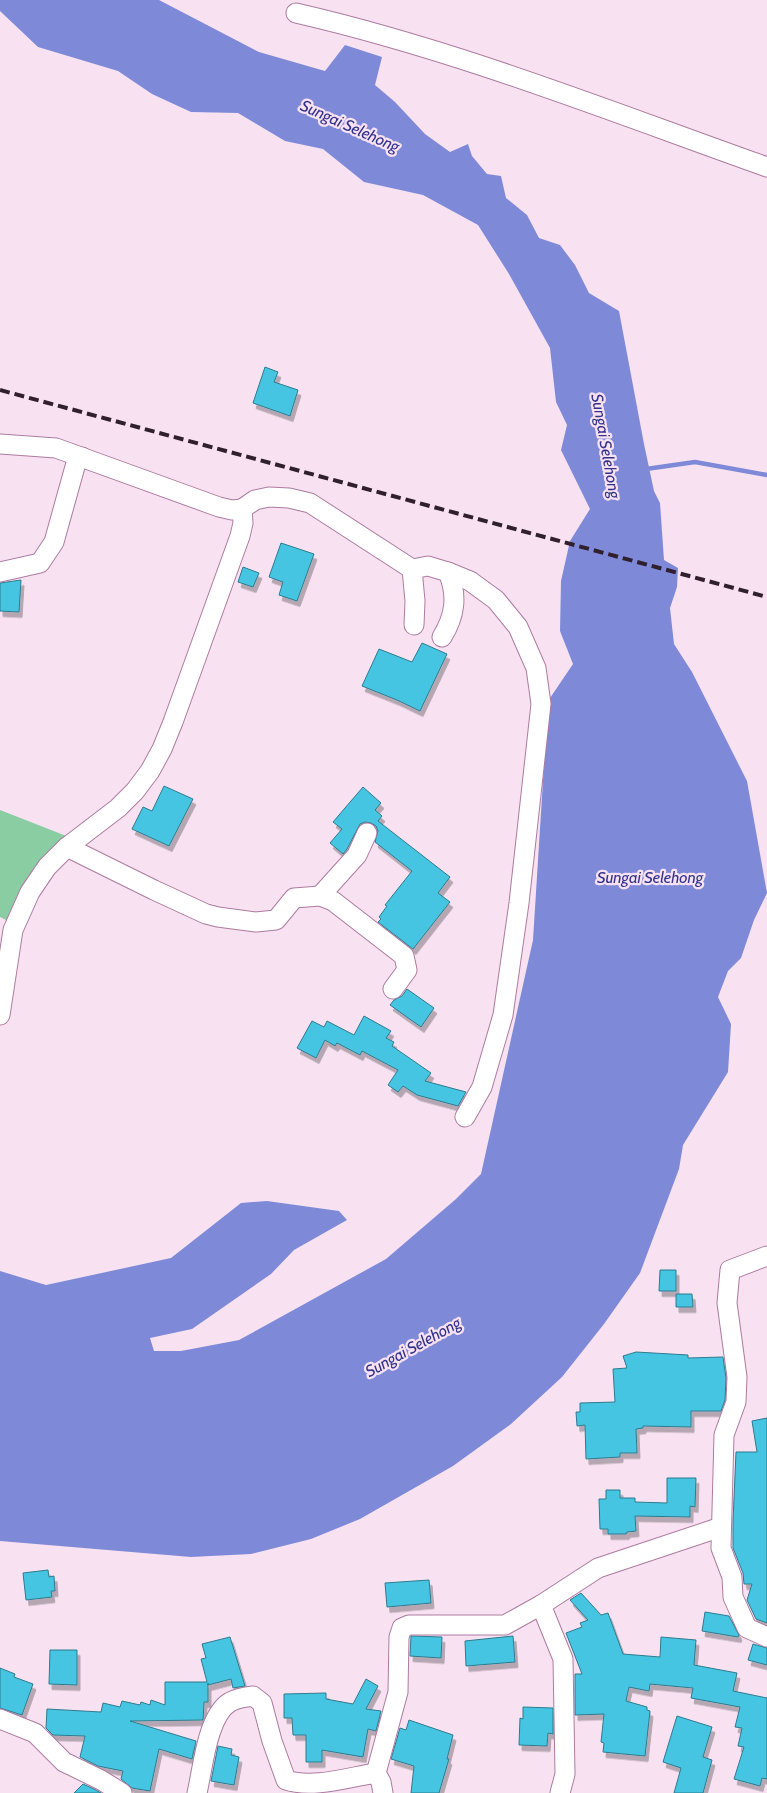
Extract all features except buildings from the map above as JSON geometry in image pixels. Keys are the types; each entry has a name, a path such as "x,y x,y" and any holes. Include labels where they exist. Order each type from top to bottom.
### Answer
{"street":[{"path":"296,13 352,26 470,62 767,167"},
{"path":"0,444 56,448 232,510 242,509 255,500 269,497 289,498 310,504 412,569 428,566 470,581 496,600 518,627 536,668 541,704 519,903 503,1015 482,1087 465,1117"},
{"path":"0,572 40,563 54,542 76,463 82,457"},
{"path":"0,1015 6,927 46,867 118,808 135,791 150,771 162,749 240,536 243,523 242,509"},
{"path":"412,569 415,601 414,625"},
{"path":"442,638 449,626 455,606 453,584 448,572"},
{"path":"320,896 356,855 367,833"},
{"path":"67,848 206,914 218,917 267,922 276,920 294,898 320,896 334,901 404,956 407,970 394,989"},
{"path":"767,1256 730,1270 727,1302 737,1377 736,1402 724,1435 721,1527 721,1548 732,1577 733,1597 747,1628 767,1638"},
{"path":"383,1793 381,1782 376,1773 398,1692 399,1637 402,1628 409,1625 505,1625 540,1606 598,1568 721,1527"},
{"path":"540,1606 564,1659 565,1774 560,1793"},
{"path":"197,1793 209,1739 217,1715 229,1703 242,1697 253,1696 262,1703 272,1741 286,1780 298,1784 310,1784 376,1773"},
{"path":"0,1719 34,1733 64,1762 122,1793"}],"green space":[{"path":"0,810 69,837 10,922 0,917"}],"water":[{"name":"Sungai Selehong","path":"0,0 159,0 259,52 325,71 345,45 382,57 375,85 395,102 425,134 450,152 468,144 472,156 487,174 501,176 506,198 527,215 539,238 560,245 575,265 589,293 619,311 654,491 660,503 664,560 678,568 677,587 670,608 674,644 692,672 747,781 767,893 754,920 741,958 728,971 718,997 731,1024 728,1072 683,1145 679,1169 640,1273 604,1324 562,1377 511,1424 453,1466 360,1519 311,1539 251,1554 191,1557 0,1541 0,1271 46,1285 171,1258 241,1203 267,1201 339,1211 347,1220 294,1250 271,1274 192,1329 150,1338 154,1351 181,1351 239,1340 386,1259 456,1199 481,1174 533,940 548,701 573,664 560,631 561,581 570,541 590,509 561,450 567,425 556,402 550,348 509,274 478,225 423,195 364,182 323,149 285,141 238,113 191,112 152,94 118,71 38,47 0,11"}],"waterway":[{"path":"646,469 695,462 767,475"}],"railway":[{"path":"0,390 767,597"}]}
